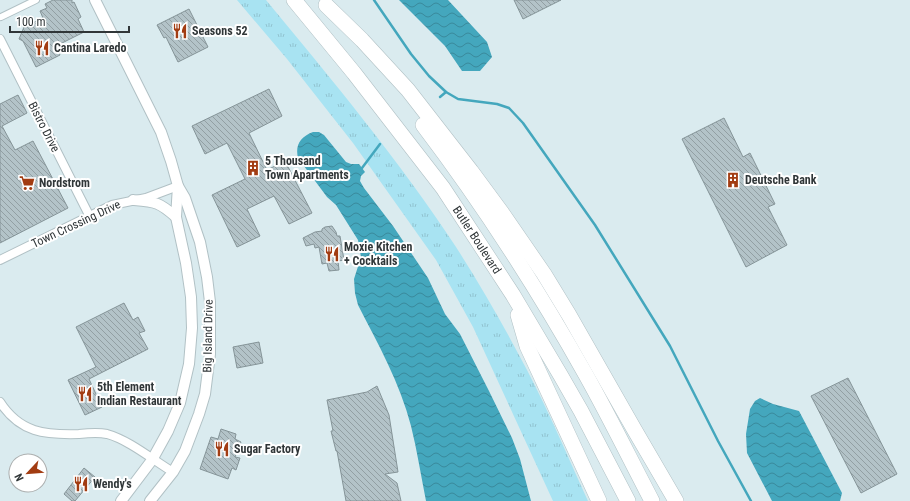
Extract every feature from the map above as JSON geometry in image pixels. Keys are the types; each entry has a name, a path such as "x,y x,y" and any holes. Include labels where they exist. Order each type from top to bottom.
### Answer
{"highway":[{"name":"Butler Boulevard","path":"294,0 354,73 443,188 513,295 581,411 628,501"},
{"name":"Butler Boulevard","path":"324,3 410,107 495,227 572,350 652,501"},
{"path":"324,3 362,40 408,90 506,218 544,274 569,315 676,501"},
{"path":"513,295 527,346 599,501"}],"street":[{"path":"1,17 36,0"},
{"name":"Big Island Drive","path":"95,0 161,132 178,186 185,198 200,242 210,302 210,354 205,394 199,414 185,451 173,472 150,501"},
{"name":"Bistro Drive","path":"0,39 89,216"},
{"name":"Big Island Drive","path":"121,501 152,460 168,431 180,403 187,378 192,328 191,296 186,263 176,217 178,186"},
{"name":"Town Crossing Drive","path":"0,260 112,204 146,198 178,186"},
{"path":"134,200 152,202 163,206 176,217"},
{"path":"0,402 9,415 18,422 38,432 56,434 105,434 126,442 173,472"}],"green space":[{"path":"237,0 266,0 316,60 412,183 456,247 493,307 543,402 588,501 553,501 473,327 436,260 353,143 287,59"}],"water":[{"path":"399,0 448,0 487,42 492,57 480,71 462,71 445,46"},
{"path":"313,132 319,132 324,135 346,162 351,164 359,164 365,172 361,176 360,181 364,188 393,226 428,278 445,314 460,334 512,438 520,459 531,501 426,501 411,426 401,394 388,364 358,305 354,279 361,257 358,240 336,205 327,197 298,158 298,145 305,136"},
{"path":"760,398 773,404 799,411 842,493 840,501 772,501 747,453 746,434 750,409 755,401"}],"building":[{"path":"53,0 72,0 72,3 74,2 81,17 78,19 84,32 56,46 60,55 36,67 23,41 19,39 24,27 43,18 40,11 47,8 45,4"},
{"path":"514,0 561,0 523,19"},
{"name":"Seasons 52","path":"189,9 208,47 178,62 166,37 164,38 157,25"},
{"name":"5 Thousand Town Apartments","path":"269,89 282,116 249,133 267,170 285,161 312,213 289,224 274,196 247,209 260,236 237,247 212,195 245,179 227,143 205,154 192,126"},
{"name":"Nordstrom","path":"18,95 27,113 2,126 15,150 33,141 68,208 0,243 0,104"},
{"name":"Deutsche Bank","path":"724,118 743,157 750,153 775,204 768,207 787,245 746,267 682,139"},
{"name":"Moxie Kitchen + Cocktails","path":"332,226 337,236 340,236 344,260 338,261 339,270 329,271 327,263 322,264 319,247 315,248 314,244 306,246 303,238 315,232 322,231 325,227"},
{"path":"124,303 133,320 138,317 145,331 139,333 148,349 89,379 102,407 85,415 68,380 96,367 76,327"},
{"path":"259,342 263,363 237,368 233,347"},
{"path":"848,378 897,474 861,493 811,396"},
{"path":"377,386 389,415 398,472 385,474 397,483 401,501 346,501 337,451 331,431 333,431 327,400 367,392"},
{"name":"Sugar Factory","path":"221,429 236,434 235,439 241,442 235,457 240,458 236,470 232,468 228,479 200,469 211,437 218,439"},
{"name":"Wendy's","path":"84,468 95,477 75,501 72,501 64,494"}],"waterway":[{"path":"374,0 411,54 429,76 446,92 458,99 497,104 509,108 523,123 595,225 670,346 718,441 751,501"},
{"path":"440,97 446,92"},
{"path":"362,168 380,144"}],"place":[{"name":"Seasons 52","path":"180,31"},
{"name":"Cantina Laredo","path":"42,48"},
{"name":"5 Thousand Town Apartments","path":"253,168"},
{"name":"Deutsche Bank","path":"733,180"},
{"name":"Nordstrom","path":"27,183"},
{"name":"Moxie Kitchen + Cocktails","path":"332,254"},
{"name":"5th Element Indian Restaurant","path":"85,394"},
{"name":"Sugar Factory","path":"222,449"},
{"name":"Wendy's","path":"81,484"}]}
